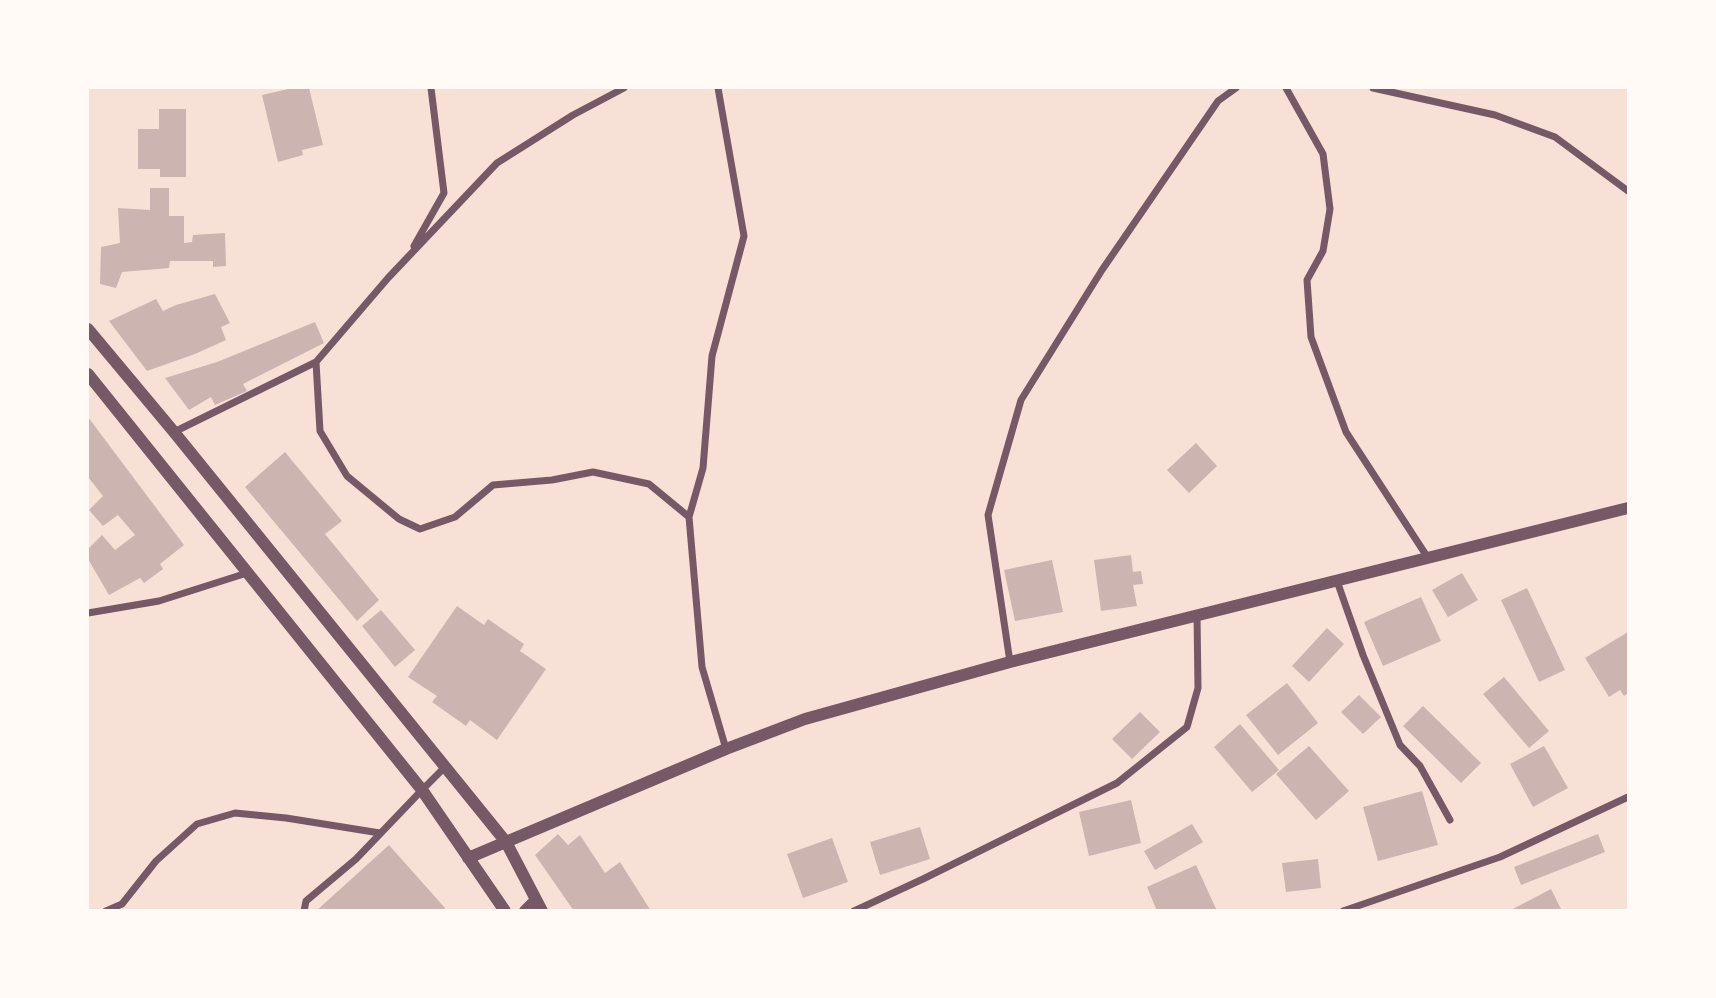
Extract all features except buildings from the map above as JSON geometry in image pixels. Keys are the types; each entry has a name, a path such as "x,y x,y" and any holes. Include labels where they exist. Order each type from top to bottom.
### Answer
{"street":[{"path":"409,256 444,193 431,88"},
{"path":"174,432 316,362 409,256 497,163 573,114 624,88"},
{"path":"718,88 744,236 712,356 703,468 689,517 702,667 726,750"},
{"path":"1010,662 988,514 1021,400 1102,270 1218,101 1236,88"},
{"path":"1286,88 1323,154 1330,209 1323,251 1307,280 1311,337 1346,432 1428,558"},
{"path":"1373,88 1495,115 1555,137 1629,191"},
{"path":"88,329 506,842 539,905 524,911"},
{"path":"316,362 320,431 347,476 399,519 421,529 455,517 493,485 552,480 593,472 649,484 689,517"},
{"path":"88,374 422,790 505,911"},
{"path":"468,858 805,719 1010,662 1629,508"},
{"path":"88,613 159,601 247,573"},
{"path":"1337,581 1363,655 1400,745 1420,766 1450,820"},
{"path":"854,911 1117,783 1187,727 1198,688 1197,615"},
{"path":"304,911 306,901 356,859 445,767"},
{"path":"1343,911 1500,857 1629,797"},
{"path":"106,911 122,904 156,861 197,824 234,813 286,818 380,833"}]}
